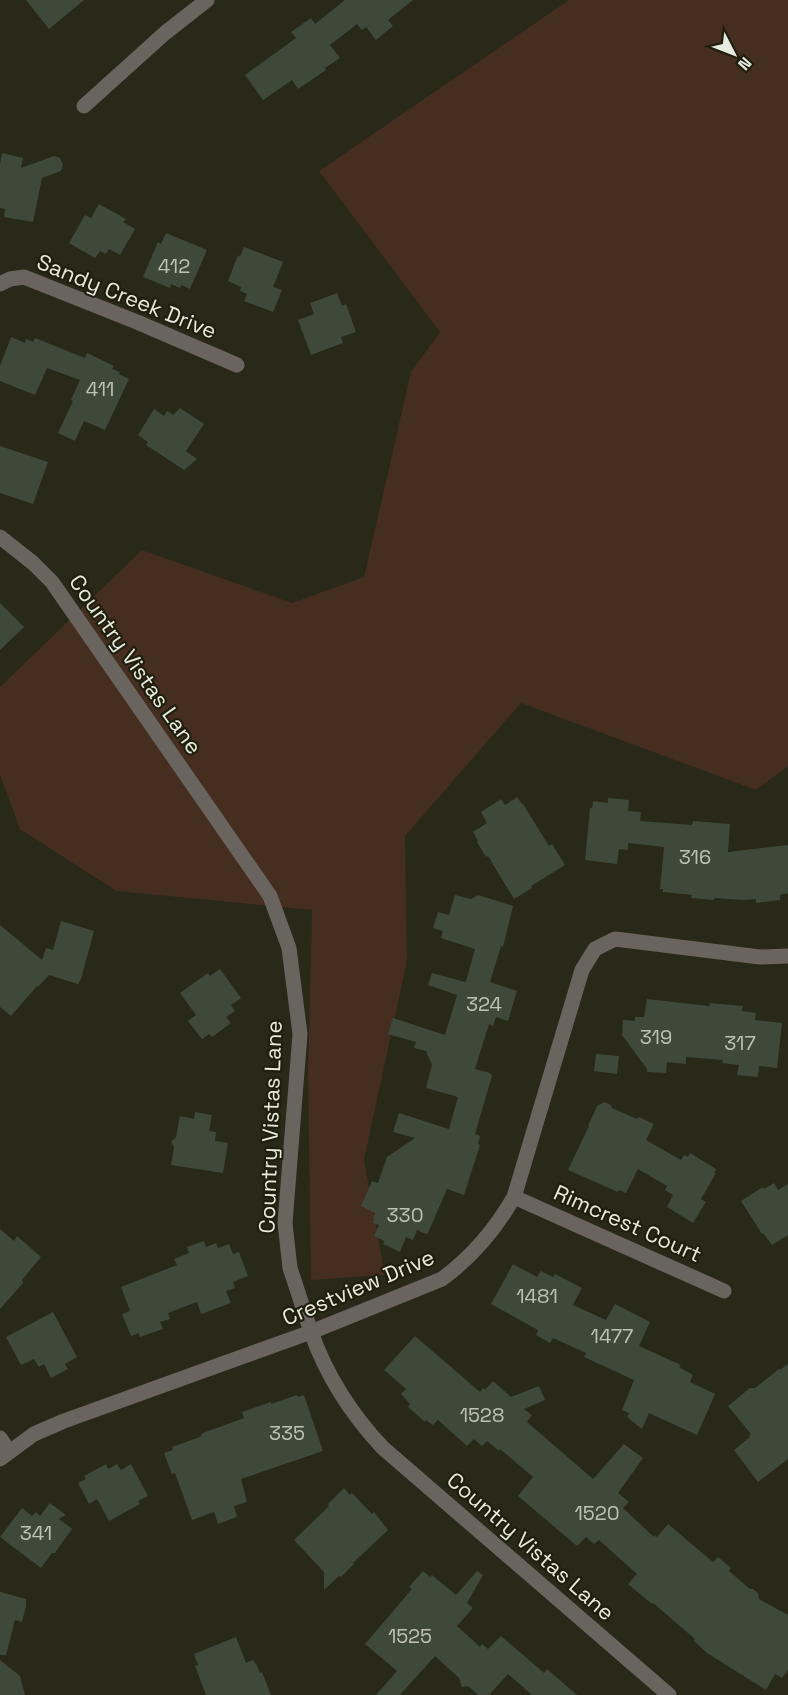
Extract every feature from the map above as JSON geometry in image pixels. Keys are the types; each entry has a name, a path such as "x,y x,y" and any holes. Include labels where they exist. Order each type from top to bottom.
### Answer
{"street":[{"path":"84,106 165,33 207,0"},
{"name":"Sandy Creek Drive","path":"0,284 10,279 24,277 237,364"},
{"name":"Country Vistas Lane","path":"0,537 33,562 52,582 270,896 289,948 300,1034 285,1223 290,1268 311,1332 336,1388 350,1409 383,1448 669,1695"},
{"name":"Crestview Drive","path":"4,1455 34,1434 64,1421 311,1332 442,1279 458,1267 486,1239 502,1219 514,1197 582,970 595,949 615,939 760,957 788,956"},
{"name":"Rimcrest Court","path":"514,1197 724,1291"},
{"path":"0,1438 4,1455"}],"shaded area":[{"path":"569,0 788,0 788,766 756,790 521,703 405,836 407,961 364,1160 385,1275 311,1280 308,1076 312,910 116,891 20,829 0,775 0,687 142,550 292,603 364,577 411,372 440,332 319,171"}],"building":[{"path":"26,0 84,0 49,29"},
{"path":"345,0 413,0 388,20 393,26 376,40 366,27 362,30 357,24 330,45 340,58 325,68 326,70 298,89 292,80 263,100 245,75 296,38 291,32 311,18 315,24"},
{"path":"2,153 23,158 21,168 54,156 60,158 63,165 61,171 42,178 33,222 4,217 5,209 0,208"},
{"path":"99,204 126,219 123,222 135,229 120,255 109,249 106,254 100,251 95,258 69,243 85,215 91,218"},
{"path":"166,233 207,250 190,289 171,284 170,288 143,277 158,242 161,244"},
{"path":"244,247 283,262 273,287 282,290 273,312 244,301 247,294 240,291 241,287 228,281 238,255 240,257"},
{"path":"337,293 342,306 346,304 356,332 341,337 343,343 311,355 298,320 314,314 310,303"},
{"path":"11,337 25,343 26,339 33,342 35,338 85,358 87,353 114,366 112,369 129,379 105,430 84,421 75,441 58,433 80,380 47,368 35,395 0,381 0,366"},
{"path":"180,408 204,424 186,451 197,459 184,470 146,445 148,442 138,435 154,409 164,416 167,411 173,415"},
{"path":"0,446 48,462 33,504 0,493"},
{"path":"0,603 24,627 0,650"},
{"path":"517,797 549,846 552,844 565,865 514,899 488,856 486,857 473,832 487,823 481,812 501,799 505,805"},
{"path":"608,798 629,800 628,811 641,812 640,821 692,825 693,821 730,824 728,852 788,845 788,893 780,895 780,900 756,903 756,899 714,898 714,900 663,892 663,889 660,889 664,847 628,843 628,850 619,849 617,864 585,860 590,808 592,808 593,801 608,803"},
{"path":"455,895 471,899 478,895 513,906 503,947 501,946 490,982 517,991 508,1021 496,1017 493,1026 489,1024 475,1069 490,1073 492,1076 475,1134 480,1136 478,1144 480,1145 464,1195 447,1189 428,1233 417,1230 413,1240 406,1237 400,1252 383,1244 384,1241 374,1236 379,1225 373,1223 375,1213 361,1206 372,1181 378,1183 387,1157 415,1138 393,1132 399,1113 449,1129 458,1097 426,1088 432,1065 426,1051 414,1048 416,1042 388,1034 393,1018 445,1035 457,995 428,985 432,973 465,982 475,949 441,938 443,931 433,928 438,912 449,915"},
{"path":"61,921 94,931 81,979 78,984 49,975 11,1016 0,1007 0,925 42,960 46,948 53,950"},
{"path":"220,969 241,998 231,1005 235,1011 226,1017 231,1023 212,1037 209,1034 202,1039 188,1021 196,1015 180,993 208,973 210,976"},
{"path":"647,999 709,1006 710,1003 743,1006 742,1011 756,1013 755,1020 782,1023 777,1068 759,1066 758,1077 737,1075 739,1065 722,1063 723,1060 686,1057 686,1064 667,1062 666,1073 647,1072 622,1035 623,1020 635,1021 635,1017 644,1017"},
{"path":"596,1054 619,1056 617,1074 594,1071"},
{"path":"604,1102 637,1119 639,1117 654,1124 646,1140 681,1160 684,1155 688,1157 690,1153 716,1169 701,1199 706,1202 693,1223 667,1207 673,1195 665,1190 667,1186 638,1169 626,1193 619,1190 618,1192 568,1170 597,1106"},
{"path":"195,1112 212,1115 209,1131 216,1132 215,1141 228,1143 223,1173 171,1165 174,1147 171,1142 176,1137 180,1116 194,1119"},
{"path":"774,1183 778,1190 788,1184 788,1235 772,1245 762,1234 741,1201"},
{"path":"0,1229 14,1241 17,1236 41,1257 22,1280 23,1283 0,1309"},
{"path":"204,1241 206,1247 216,1243 218,1248 229,1244 233,1254 239,1252 248,1276 233,1282 235,1288 226,1291 231,1303 201,1314 197,1302 168,1313 170,1319 160,1322 163,1329 140,1337 139,1333 131,1336 122,1314 130,1311 121,1287 177,1265 174,1259 189,1253 187,1247"},
{"path":"513,1264 537,1277 541,1271 553,1277 555,1274 582,1288 573,1305 606,1320 615,1304 650,1322 639,1346 681,1365 679,1367 693,1375 690,1382 715,1394 697,1435 649,1413 642,1429 627,1417 629,1413 622,1410 634,1380 584,1357 586,1353 553,1338 550,1343 536,1335 538,1330 491,1304"},
{"path":"53,1312 77,1357 65,1364 68,1369 51,1378 44,1364 39,1367 34,1359 21,1365 6,1337"},
{"path":"415,1336 480,1392 493,1381 511,1397 539,1386 545,1400 524,1409 532,1415 527,1422 593,1479 624,1444 643,1458 618,1493 629,1502 623,1508 654,1537 655,1535 657,1537 668,1524 713,1562 718,1557 731,1568 729,1571 758,1593 759,1599 788,1615 788,1670 782,1678 775,1674 766,1690 707,1653 694,1641 695,1639 628,1584 637,1574 599,1540 594,1544 586,1537 577,1546 518,1496 533,1477 500,1449 499,1451 487,1441 482,1446 474,1439 467,1446 438,1420 433,1425 426,1420 425,1422 408,1407 410,1404 401,1394 406,1389 384,1370"},
{"path":"788,1364 788,1459 758,1482 734,1450 751,1434 728,1406 750,1388 755,1388"},
{"path":"297,1395 298,1397 304,1395 323,1451 241,1479 247,1502 234,1506 237,1517 218,1524 214,1512 192,1520 175,1473 172,1474 164,1453 173,1450 172,1447 200,1437 203,1433 244,1418 242,1412"},
{"path":"106,1464 108,1469 117,1464 121,1470 131,1464 148,1496 138,1501 140,1504 109,1521 97,1499 89,1504 78,1483 86,1479 84,1476"},
{"path":"344,1488 372,1514 374,1512 388,1530 341,1577 339,1576 324,1590 324,1572 294,1540"},
{"path":"50,1503 66,1515 59,1519 72,1529 41,1568 0,1537 22,1508 32,1516 36,1512 40,1516"},
{"path":"423,1571 430,1577 432,1575 456,1595 477,1571 483,1575 467,1603 473,1608 457,1626 480,1647 482,1644 488,1649 501,1636 544,1673 547,1669 577,1695 532,1695 508,1674 489,1695 478,1695 468,1686 462,1687 459,1678 435,1656 400,1695 376,1695 397,1671 365,1644 412,1589 409,1587"},
{"path":"0,1592 26,1599 22,1622 15,1620 6,1655 0,1655"},
{"path":"236,1637 246,1663 253,1660 256,1663 271,1695 206,1695 195,1666 198,1665 194,1654"},
{"path":"0,1660 20,1676 25,1695 0,1695"}]}
